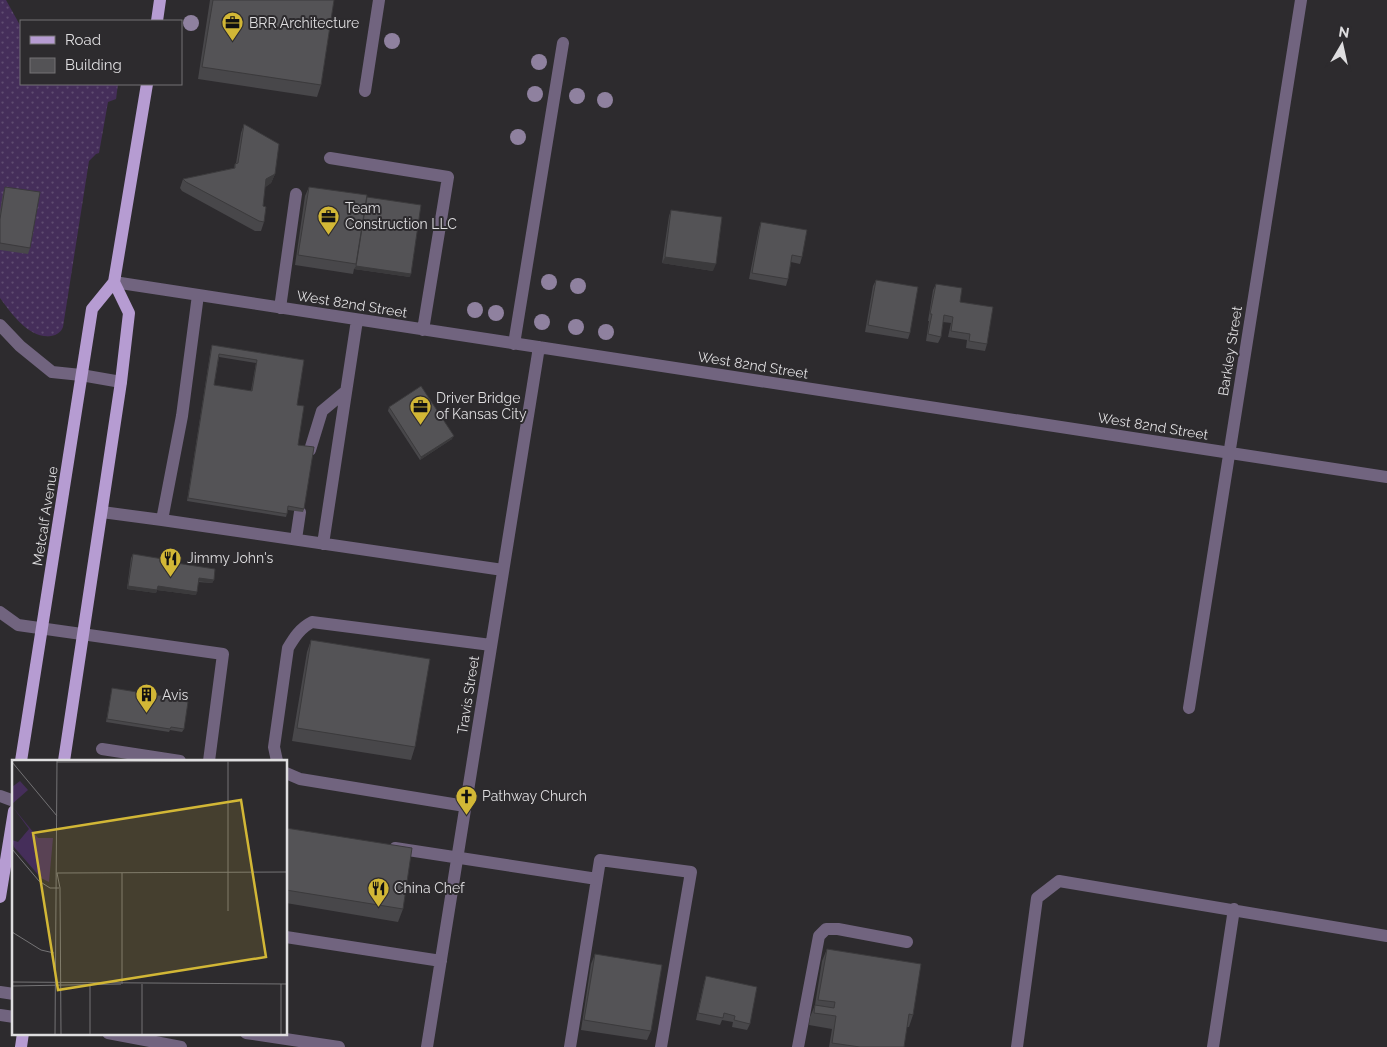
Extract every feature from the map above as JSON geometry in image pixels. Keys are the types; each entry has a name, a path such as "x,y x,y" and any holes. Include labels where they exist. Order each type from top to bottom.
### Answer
{"main road":[{"path":"157,20 160,0"},
{"name":"Metcalf Avenue","path":"22,760 92,309 114,282 147,85"},
{"path":"64,760 121,382 129,313 114,282"},
{"path":"0,898 12,823"},
{"path":"21,1047 23,1034"}],"street":[{"path":"365,91 379,0"},
{"name":"Barkley Street","path":"1189,708 1301,0"},
{"path":"514,344 563,43"},
{"path":"330,158 448,177 423,330"},
{"path":"280,308 296,194"},
{"name":"West 82nd Street","path":"114,282 1387,478"},
{"path":"162,520 182,416 198,295"},
{"path":"323,544 357,320"},
{"path":"0,325 20,346 52,372 121,382"},
{"name":"Travis Street","path":"427,1047 539,348"},
{"path":"310,450 322,411 346,391"},
{"path":"102,512 503,570"},
{"path":"296,539 300,512"},
{"path":"0,612 18,625 223,654 208,760"},
{"path":"277,760 274,747 288,648 296,634 306,625 312,622 491,645"},
{"path":"102,749 174,760"},
{"path":"288,774 300,779 465,806"},
{"path":"0,796 12,800"},
{"path":"381,846 597,879"},
{"path":"570,1047 600,860 692,872 661,1047"},
{"path":"1017,1047 1037,898 1059,881 1387,936"},
{"path":"1212,1047 1234,909"},
{"path":"798,1047 819,936 826,930 838,929 907,942"},
{"path":"288,937 440,961"},
{"path":"113,1034 181,1047"},
{"path":"253,1034 339,1047"}],"shaded area":[{"path":"0,0 6,0 20,25 20,85 118,85 116,99 108,102 99,153 89,161 63,327 59,333 51,336 35,333 21,324 0,298"}],"building":[{"path":"213,0 334,0 321,85 202,67"},
{"path":"244,124 279,144 275,174 266,179 263,206 266,207 264,222 183,179 235,168 235,164 238,163"},
{"path":"5,187 40,192 30,248 0,243 0,219"},
{"name":"Team Construction LLC","path":"309,187 367,195 356,264 298,255"},
{"path":"367,197 421,205 411,274 356,266"},
{"path":"671,210 722,217 716,264 665,257"},
{"path":"761,222 807,230 802,257 792,255 788,279 752,273"},
{"path":"876,280 918,287 910,333 868,325"},
{"path":"936,284 962,288 960,302 993,307 987,344 969,341 970,334 951,331 953,317 944,315 941,337 928,334"},
{"path":"212,345 304,360 297,405 304,406 298,445 314,447 304,509 288,506 287,514 188,498","holes":["219,354 257,360 252,391 214,385"]},
{"name":"Driver Bridge of Kansas City","path":"421,386 454,436 421,457 389,407"},
{"name":"Jimmy John's","path":"133,554 215,569 214,580 199,578 197,592 158,586 157,590 128,586"},
{"path":"311,640 430,659 415,747 297,728"},
{"name":"Avis","path":"112,688 175,698 174,700 188,702 184,729 171,727 170,729 107,719"},
{"path":"288,828 412,848 403,909 288,890"},
{"path":"827,949 921,964 913,1015 909,1014 904,1047 860,1047 832,1043 836,1016 814,1013 815,1005 834,1008 835,1002 818,1000"},
{"path":"595,954 662,965 651,1031 584,1020"},
{"path":"706,976 757,987 750,1024 734,1020 735,1016 724,1013 723,1018 698,1013"}],"place":[{"name":"BRR Architecture","path":"233,42"},
{"name":"Team Construction LLC","path":"329,235"},
{"name":"Driver Bridge of Kansas City","path":"420,425"},
{"name":"Jimmy John's","path":"171,577"},
{"name":"Avis","path":"146,714"},
{"name":"Pathway Church","path":"466,815"},
{"name":"China Chef","path":"378,907"}]}
